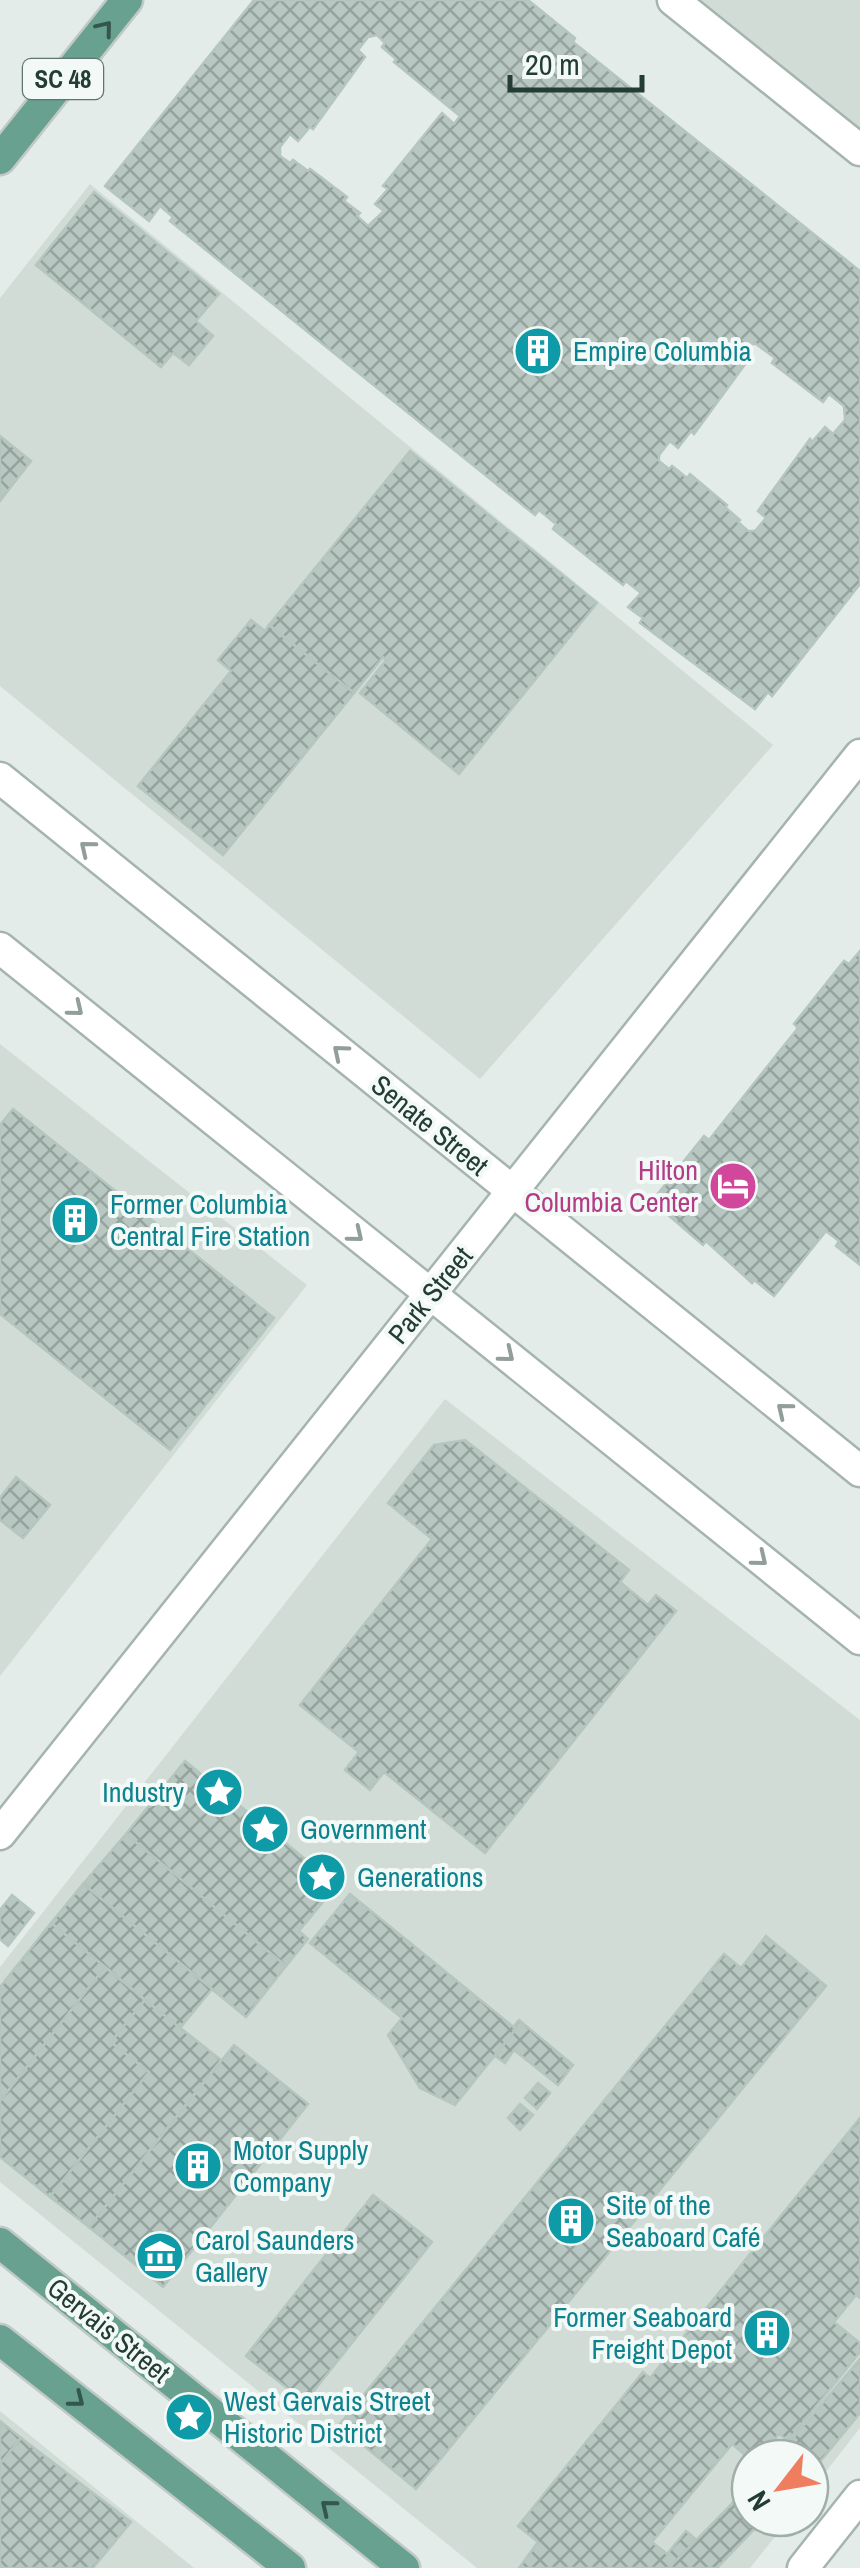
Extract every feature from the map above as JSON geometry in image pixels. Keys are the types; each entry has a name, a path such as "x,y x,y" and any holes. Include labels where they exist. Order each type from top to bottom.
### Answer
{"main road":[{"name":"SC 48","path":"0,159 127,0"},
{"name":"Gervais Street","path":"0,2243 404,2568"},
{"path":"0,2340 290,2568"}],"street":[{"path":"673,0 860,150"},
{"name":"Park Street","path":"0,1834 860,755"},
{"name":"Senate Street","path":"0,778 860,1471"},
{"path":"0,948 860,1639"},
{"path":"803,2568 860,2496"}],"shaded area":[{"path":"672,0 860,0 860,154"},
{"path":"90,184 773,745 480,1079 0,686 0,298"},
{"path":"0,1044 307,1285 0,1676"},
{"path":"445,1399 860,1720 860,2428 830,2466 830,2438 730,2438 730,2538 774,2538 750,2568 477,2568 0,2182 0,1967"},
{"path":"0,2411 194,2568 0,2568"}],"building":[{"name":"Empire Columbia","path":"254,0 528,0 575,38 573,42 860,271 860,584 772,696 768,692 755,709 640,623 643,618 628,607 641,593 626,581 623,585 553,529 556,524 539,510 535,515 170,221 173,217 160,206 149,221 105,186","holes":["377,35 385,43 382,47 396,59 394,62 460,116 454,124 442,113 383,186 388,189 375,204 384,211 368,226 357,216 360,213 344,201 347,197 310,169 280,156 280,147 290,134 298,141 310,127 313,129 365,57 358,50 368,37","749,344 756,344 775,358 772,363 823,402 829,394 844,406 845,420 833,434 825,427 812,442 810,439 758,511 766,518 755,531 748,531 727,505 690,474 687,478 659,461 670,441 678,448 691,431 694,434 746,363 739,357"]},
{"path":"94,192 219,294 196,321 213,336 189,365 173,353 161,367 36,265"},
{"path":"0,436 31,461 0,501"},
{"path":"410,451 597,603 459,774 360,693 386,660 383,657 354,693 269,625"},
{"path":"251,620 265,631 269,625 354,693 223,855 138,786 231,671 218,660"},
{"path":"860,951 860,1265 836,1246 839,1241 826,1231 774,1296 754,1280 752,1283 706,1241 703,1245 652,1201 704,1136 709,1140 798,1028 794,1024 844,961 849,964"},
{"name":"Former Columbia Central Fire Station","path":"13,1109 274,1318 170,1450 0,1314 0,1125"},
{"path":"465,1440 629,1570 620,1582 648,1605 656,1595 676,1611 485,1853 384,1772 370,1790 345,1770 359,1752 300,1705 432,1539 388,1503 434,1445"},
{"path":"16,1477 50,1505 23,1538 0,1520 0,1498"},
{"path":"185,1761 337,1885 299,1931 308,1939 286,1966 126,1834"},
{"path":"126,1834 286,1966 246,2017 83,1884"},
{"path":"83,1884 212,1989 180,2028 51,1923"},
{"path":"350,1894 516,2029 455,2105 420,2088 388,2035 402,2018 310,1943"},
{"path":"12,1895 34,1913 8,1946 0,1939 0,1910"},
{"path":"51,1923 105,1967 0,2101 0,1987"},
{"name":"Site of the Seaboard Café","path":"766,1936 826,1986 416,2489 339,2425 724,1954 741,1968"},
{"path":"105,1967 145,2000 111,2042 149,2072 50,2197 0,2157 0,2101"},
{"path":"145,2000 221,2060 89,2227 50,2197 149,2072 111,2042"},
{"path":"519,2020 573,2065 558,2085 514,2050 505,2063 495,2056"},
{"name":"Motor Supply Company","path":"234,2045 308,2104 163,2287 89,2227"},
{"path":"538,2083 550,2093 537,2109 525,2098"},
{"path":"520,2104 533,2115 520,2130 508,2118"},
{"name":"Former Seaboard Freight Depot","path":"860,2118 860,2298 856,2295 834,2322 860,2343 860,2352 790,2438 779,2434 776,2438 730,2438 730,2446 652,2542 667,2554 686,2531 697,2540 669,2568 519,2568 538,2542 518,2526 643,2372 650,2378"},
{"path":"373,2195 432,2242 305,2402 246,2356"},
{"path":"860,2359 860,2413 830,2450 830,2438 793,2438"},
{"path":"0,2421 21,2438 0,2464"},
{"path":"21,2438 131,2522 93,2568 0,2568 0,2464"},
{"path":"730,2505 730,2538 746,2538 717,2568 669,2568"}],"place":[{"name":"Empire Columbia","path":"538,351"},
{"name":"Hilton Columbia Center","path":"733,1186"},
{"name":"Former Columbia Central Fire Station","path":"75,1220"},
{"name":"Industry","path":"219,1792"},
{"name":"Government","path":"265,1829"},
{"name":"Generations","path":"322,1877"},
{"name":"Motor Supply Company","path":"198,2166"},
{"name":"Site of the Seaboard Café","path":"571,2221"},
{"name":"Carol Saunders Gallery","path":"160,2256"},
{"name":"Former Seaboard Freight Depot","path":"767,2333"},
{"name":"West Gervais Street Historic District","path":"189,2417"}]}
